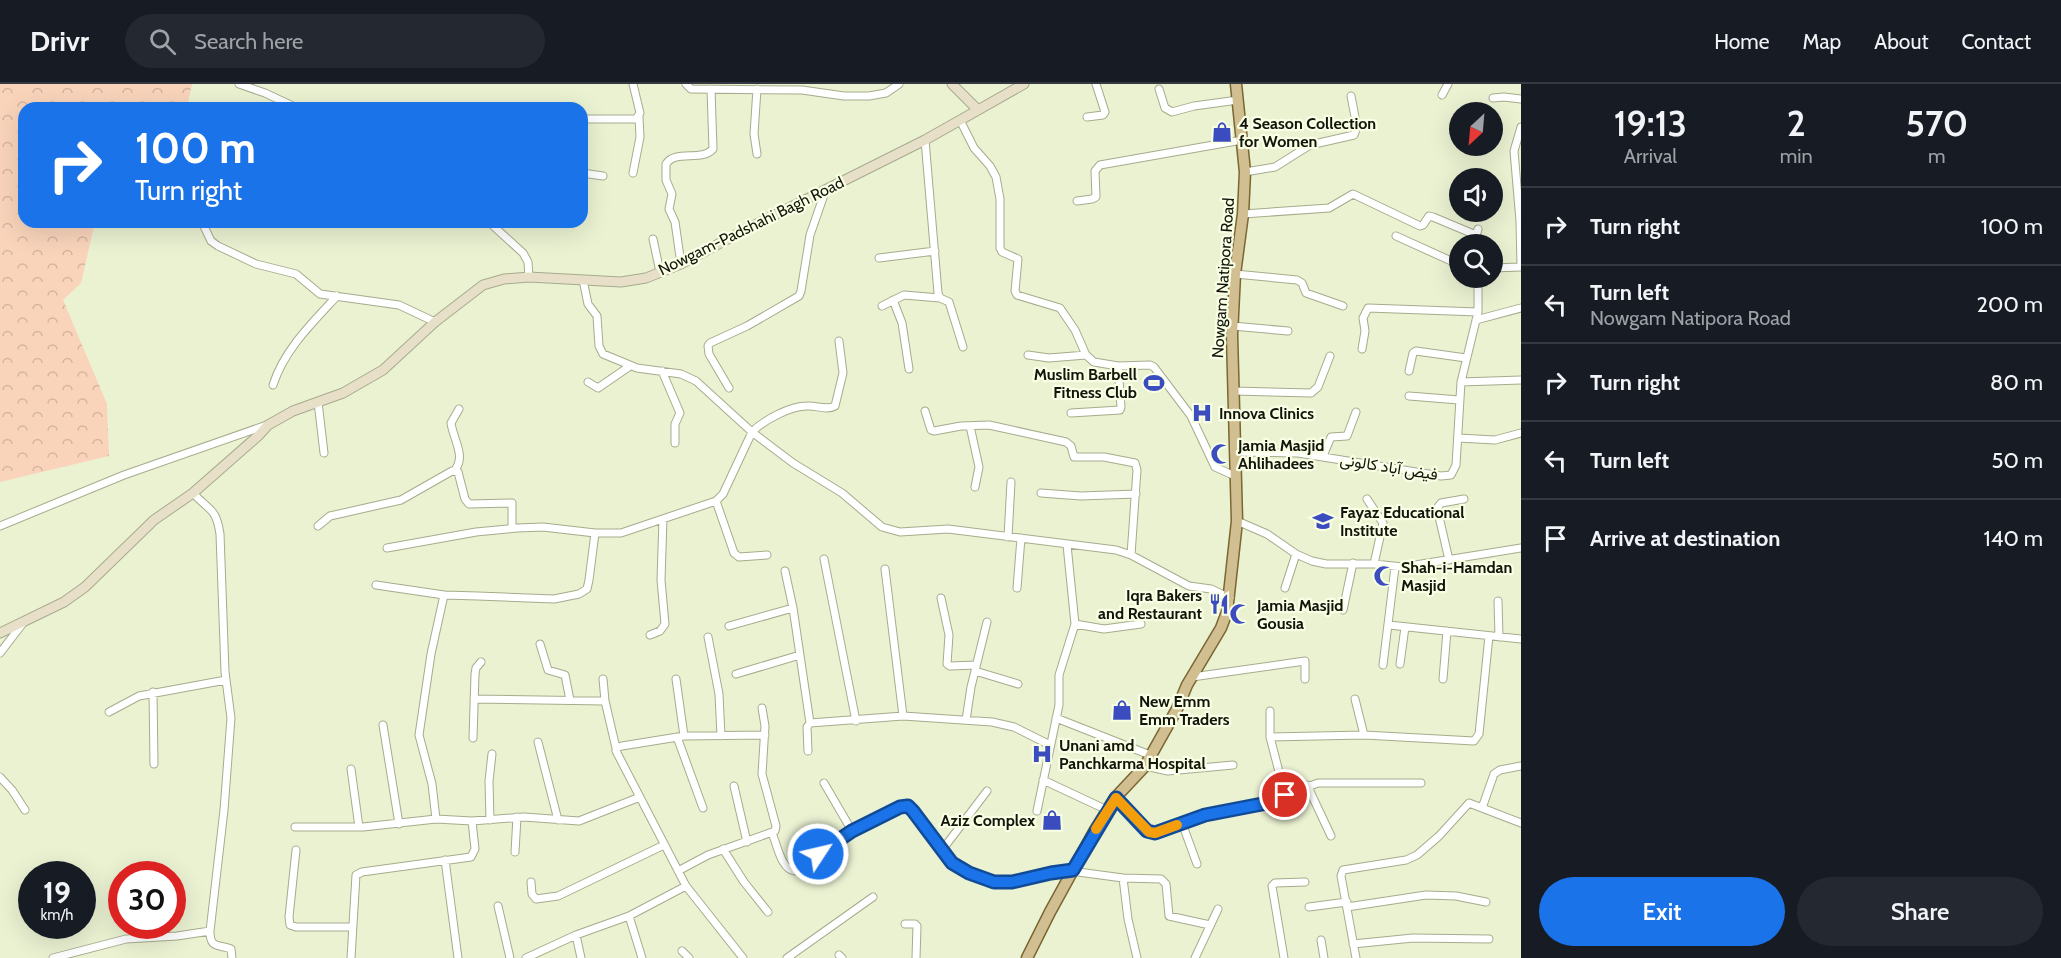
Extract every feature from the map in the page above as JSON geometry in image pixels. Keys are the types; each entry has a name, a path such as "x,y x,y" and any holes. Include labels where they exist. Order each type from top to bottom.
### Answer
{"main road":[{"path":"952,84 978,110"},
{"name":"Nowgam-Padshahi Bagh Road","path":"0,633 64,602 85,587 154,520 193,493 268,425 293,411 354,388 383,370 435,322 483,285 504,279 529,277 621,282 646,278 681,264 925,140 1024,84"},
{"name":"Nowgam Natipora Road","path":"1027,958 1107,810 1145,766 1221,628 1227,612 1237,521 1232,326 1245,172 1236,84"}],"street":[{"path":"239,84 284,102"},
{"path":"633,84 640,113 640,137 633,173"},
{"path":"686,84 691,89 802,90 844,96 886,93 899,84"},
{"path":"1087,117 1103,115 1105,112 1096,84"},
{"path":"1443,95 1448,84"},
{"path":"681,264 675,222 669,208 672,194 666,180 666,164 672,158 709,153 713,149 711,89"},
{"path":"757,89 753,134 757,154"},
{"path":"1159,89 1165,108 1172,112 1194,106 1238,100"},
{"path":"1245,172 1275,167 1310,145 1354,135 1357,127 1351,96"},
{"path":"1493,98 1521,99"},
{"path":"588,119 639,117"},
{"path":"960,120 974,147 996,177 1000,198 1000,248 1002,252 1016,257 1019,261 1015,293 1060,308 1075,330 1086,355 1094,362 1118,366 1150,365 1154,367 1191,416 1215,467 1235,476"},
{"path":"1503,268 1521,267 1518,151 1521,127"},
{"path":"925,140 940,298"},
{"path":"1077,201 1096,197 1095,171 1100,165 1242,140"},
{"path":"588,174 603,176"},
{"path":"729,388 709,354 708,346 799,296 812,226 826,189"},
{"path":"1243,214 1329,208 1353,194 1420,226 1424,225 1427,218 1433,217 1477,232 1476,234"},
{"path":"205,228 212,241 218,246 256,264 296,273 320,294 399,305 435,322"},
{"path":"496,228 523,253 528,262 529,277"},
{"path":"1396,236 1449,260"},
{"path":"652,239 660,272"},
{"path":"879,258 935,251"},
{"path":"1235,274 1297,280 1302,283 1306,293 1343,306"},
{"path":"583,280 588,304 599,322 599,346 608,357 630,366 681,374 696,381 752,432 793,463 842,493 876,523 888,530 900,532 948,529 1108,549 1131,555 1190,586 1211,590 1230,598"},
{"name":"فیض آباد کالونی","path":"1234,452 1298,453 1446,476 1454,471 1461,382 1477,316 1478,288"},
{"path":"882,306 909,294 940,298 949,302 963,347"},
{"path":"273,385 277,373 292,348 337,296"},
{"path":"893,300 902,323 909,369"},
{"path":"1362,349 1365,331 1362,318 1368,308 1477,316 1521,308"},
{"path":"1232,326 1288,332"},
{"path":"387,548 512,528 543,527 595,533 621,533 716,501 725,491 752,432 771,418 801,406 830,408 835,406 843,373 839,341"},
{"path":"1409,371 1413,353 1416,351 1466,358"},
{"path":"1028,355 1049,358 1086,355"},
{"path":"1234,391 1311,393 1318,387 1330,356"},
{"path":"588,382 598,388 630,366"},
{"path":"1071,412 1120,410 1118,366"},
{"path":"662,371 680,413 675,423 675,443"},
{"path":"1461,382 1521,380"},
{"path":"1409,396 1459,400"},
{"path":"318,402 324,453"},
{"path":"454,471 461,460 452,423 459,409"},
{"path":"925,411 931,430 934,431 970,426 995,426 1063,440 1069,443 1076,457 1104,457 1135,463 1136,494 1131,555"},
{"path":"1323,456 1331,437 1347,436 1356,412"},
{"path":"0,526 124,475 268,425"},
{"path":"970,426 978,462 975,487"},
{"path":"1458,438 1485,441 1521,433"},
{"path":"318,526 330,516 401,500 448,471 454,471 458,472 465,500 469,504 512,503 512,528"},
{"path":"1008,537 1011,482"},
{"path":"193,493 213,510 218,521 226,680 231,707 228,762 210,931 213,944 231,949 232,958"},
{"path":"1041,493 1081,496 1136,494"},
{"path":"1367,499 1383,523 1374,564"},
{"path":"1449,560 1437,508 1442,503 1464,500"},
{"path":"716,501 734,553 739,556 767,555"},
{"path":"650,635 660,631 665,624 661,580 663,519"},
{"path":"1237,521 1267,534 1296,554 1326,564 1353,563 1395,567 1521,548"},
{"path":"376,585 444,595 554,599 579,594 586,589 589,580 595,533"},
{"path":"1017,588 1022,538"},
{"path":"1037,811 1060,700 1059,675 1075,624 1067,545"},
{"path":"1286,588 1296,554"},
{"path":"824,559 856,720"},
{"path":"1343,610 1353,563"},
{"path":"1383,665 1395,567"},
{"path":"885,569 903,716"},
{"path":"785,571 793,608 810,723 807,725 808,751"},
{"path":"436,819 432,784 419,735 431,654 444,595"},
{"path":"941,598 949,635 947,664 976,668 1018,684"},
{"path":"1498,601 1499,637"},
{"path":"729,626 793,608"},
{"path":"966,720 987,622"},
{"path":"0,653 23,623"},
{"path":"1075,624 1104,629 1142,624"},
{"path":"1389,625 1521,639"},
{"path":"1400,664 1405,627"},
{"path":"1443,680 1447,631"},
{"path":"1270,737 1364,735 1476,740 1479,734 1490,636"},
{"path":"708,637 719,694 721,736"},
{"path":"540,644 548,670 562,673 565,676 570,700"},
{"path":"736,674 800,655"},
{"path":"1192,677 1305,661 1305,679"},
{"path":"473,738 475,670 481,662"},
{"path":"603,679 615,753 686,886 743,958"},
{"path":"676,679 681,737 703,808"},
{"path":"109,712 139,696 153,692 226,680"},
{"path":"153,692 154,764"},
{"path":"474,699 605,700"},
{"path":"1355,699 1364,735"},
{"path":"678,871 723,849 775,831 776,826 761,765 765,735 762,708"},
{"path":"1270,711 1270,737 1285,795"},
{"path":"810,723 903,716 966,720 1008,725 1050,745"},
{"path":"1056,718 1150,755"},
{"path":"384,725 399,824"},
{"path":"616,748 681,737 765,735"},
{"path":"538,742 558,820"},
{"path":"490,820 489,781 492,754"},
{"path":"1145,766 1168,771 1233,765"},
{"path":"1482,808 1494,774 1500,770 1521,766"},
{"path":"351,769 359,827"},
{"path":"0,777 25,810"},
{"path":"1043,780 1107,810"},
{"path":"1116,798 1149,832 1155,833 1205,815 1262,804 1307,785 1332,782 1421,783"},
{"path":"824,783 852,831"},
{"path":"1307,785 1332,836"},
{"path":"734,786 747,842"},
{"path":"943,849 987,791"},
{"path":"295,827 359,827 436,819 472,821 517,817 579,821 640,797"},
{"path":"1356,958 1341,876 1343,870 1411,858 1439,836 1466,804 1472,804 1521,823"},
{"path":"772,833 785,866 795,871 852,831 900,807 908,806 948,858 957,867 969,873 994,882 1018,882 1057,871 1073,870 1123,878 1163,880 1166,884 1169,916 1210,925"},
{"path":"515,852 517,817"},
{"path":"351,958 354,879 358,873 470,857 474,854 472,821"},
{"path":"1182,823 1197,864"},
{"path":"531,882 532,894 536,899 558,896 663,845"},
{"path":"723,849 744,882 768,912"},
{"path":"296,850 290,925 296,927 352,927"},
{"path":"445,860 458,958"},
{"path":"1123,878 1128,919 1137,958"},
{"path":"1284,958 1272,886 1275,883 1305,882"},
{"path":"526,958 576,935 629,915 686,886"},
{"path":"1309,907 1426,895 1456,896 1486,902"},
{"path":"787,958 873,897"},
{"path":"498,906 510,958"},
{"path":"1196,958 1218,909"},
{"path":"629,915 642,958"},
{"path":"905,924 916,926 916,958"},
{"path":"53,958 126,939 177,936 210,931"},
{"path":"576,935 581,958"},
{"path":"1353,944 1413,938 1489,939"},
{"path":"1321,940 1324,958"},
{"path":"682,951 688,958"}],"green space":[{"path":"0,84 192,84 188,102 18,102 18,228 94,228 81,283 63,300 107,404 109,456 0,482"}],"slow traffic":[{"path":"1096,829 1116,798 1149,832 1155,833 1177,825"}],"place":[{"name":"4 Season Collection for Women","path":"1222,132"},
{"name":"Muslim Barbell Fitness Club","path":"1154,383"},
{"name":"Innova Clinics","path":"1202,413"},
{"name":"Jamia Masjid Ahlihadees","path":"1221,454"},
{"name":"Fayaz Educational Institute","path":"1323,521"},
{"name":"Shah-i-Hamdan Masjid","path":"1384,576"},
{"name":"Iqra Bakers and Restaurant","path":"1219,604"},
{"name":"Jamia Masjid Gousia","path":"1240,614"},
{"name":"New Emm Emm Traders","path":"1122,710"},
{"name":"Unani amd Panchkarma Hospital","path":"1042,754"},
{"name":"Aziz Complex","path":"1052,820"}],"route":[{"path":"818,854 852,831 900,807 908,806 957,867 994,882 1024,881 1063,870 1073,870 1116,798 1147,831 1155,833 1205,815 1262,804 1285,795"}]}
